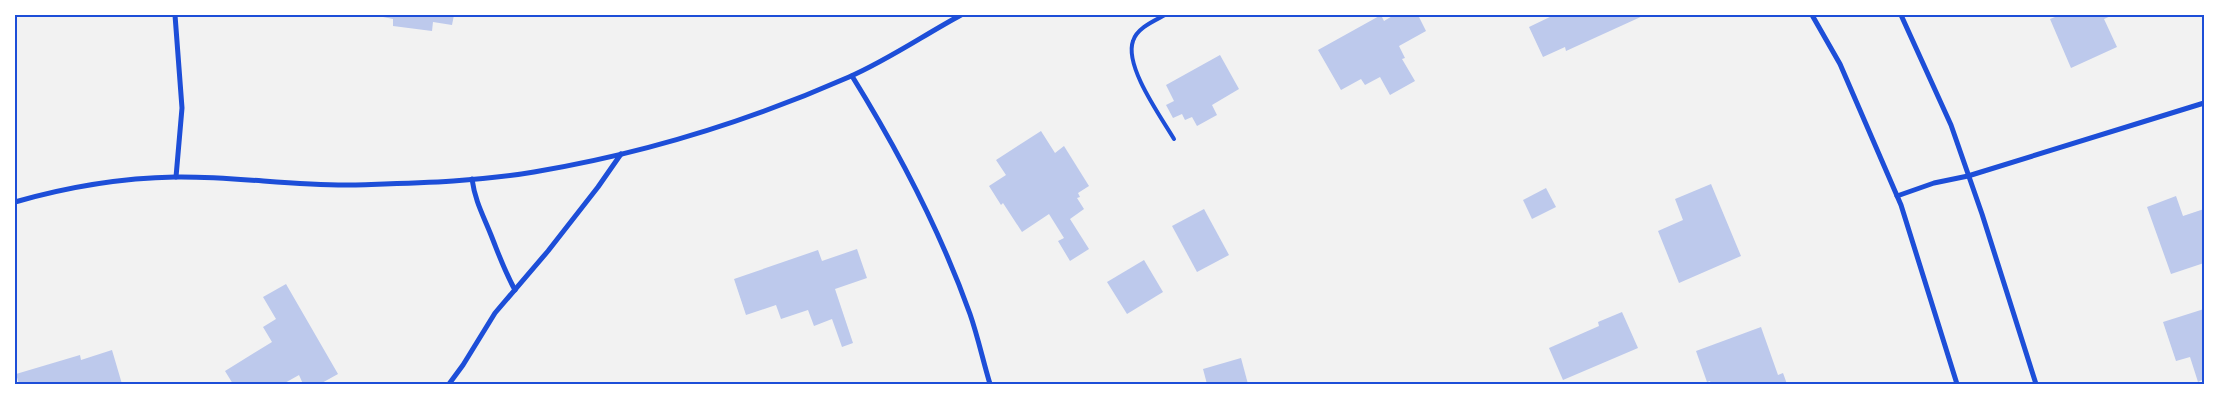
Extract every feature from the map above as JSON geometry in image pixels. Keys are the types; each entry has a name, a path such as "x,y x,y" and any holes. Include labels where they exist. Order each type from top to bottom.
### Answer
{"street":[{"path":"175,15 182,108 176,177"},
{"path":"15,202 48,192 118,180 176,177 350,185 472,179 533,172 622,153 694,134 778,107 852,76 961,15"},
{"path":"1812,15 1840,64 1901,205 1957,384"},
{"path":"1901,15 1951,125 2036,384"},
{"path":"852,76 884,127 934,223 970,316 990,384"},
{"path":"1897,196 1934,183 1968,176 2204,103"},
{"path":"449,384 464,365 495,314 560,237 622,153"},
{"path":"472,179 474,196 484,222 502,266 515,290"}],"lane":[{"path":"1165,15 1146,26 1133,40 1131,54 1142,86 1174,139"}],"building":[{"path":"373,15 454,15 452,25 433,22 432,31 393,26 393,19"},
{"path":"1381,15 1384,21 1394,15 1418,15 1426,31 1399,46 1405,58 1402,59 1415,81 1390,95 1380,77 1365,85 1361,79 1341,90 1318,50"},
{"path":"1554,15 1645,15 1566,51 1565,47 1543,57 1529,27"},
{"path":"2060,15 2113,15 2104,19 2117,47 2071,68 2050,19"},
{"path":"1220,55 1239,89 1212,105 1217,115 1197,126 1192,117 1185,120 1182,114 1173,118 1166,105 1174,101 1166,85"},
{"path":"1041,131 1055,153 1064,146 1089,186 1078,193 1080,197 1077,198 1084,209 1070,219 1089,249 1070,261 1058,241 1064,238 1049,214 1022,232 989,186 1006,175 996,160"},
{"path":"1711,184 1741,256 1679,283 1658,231 1683,220 1675,199"},
{"path":"1546,188 1556,207 1532,219 1523,200"},
{"path":"2176,196 2183,216 2204,209 2204,263 2171,274 2147,207"},
{"path":"1204,209 1229,255 1197,272 1172,226"},
{"path":"857,249 867,278 835,289 853,343 842,347 832,319 814,326 808,310 781,319 776,305 746,315 734,279 818,250 822,261"},
{"path":"1144,260 1163,292 1127,314 1107,282"},
{"path":"286,284 338,374 320,384 303,384 299,375 283,384 233,384 225,371 272,342 263,327 276,319 263,297"},
{"path":"2204,309 2204,384 2202,380 2198,382 2190,357 2176,361 2163,322"},
{"path":"1622,312 1638,348 1563,380 1549,348 1599,326 1598,322"},
{"path":"1761,327 1778,375 1783,373 1787,384 1711,384 1710,381 1707,382 1696,351"},
{"path":"112,350 122,384 19,384 16,374 80,355 81,360"},
{"path":"1241,358 1248,384 1207,384 1203,369"}]}
